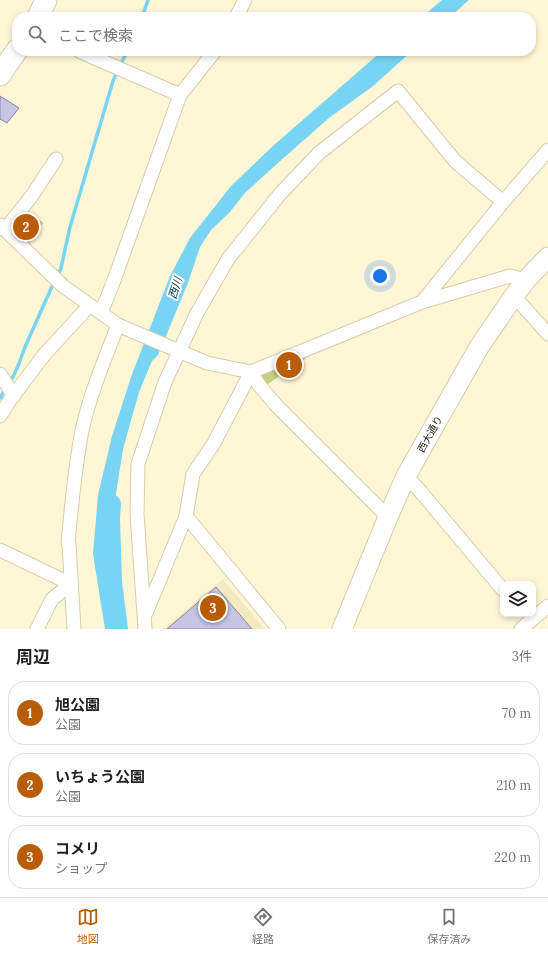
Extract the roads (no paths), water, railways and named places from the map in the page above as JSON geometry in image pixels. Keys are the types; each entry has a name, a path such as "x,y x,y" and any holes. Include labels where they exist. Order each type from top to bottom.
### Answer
{"main road":[{"path":"40,12 46,0"},
{"path":"0,75 13,56"}],"street":[{"path":"239,12 245,0"},
{"path":"90,56 180,95"},
{"path":"101,314 180,95 211,56"},
{"path":"145,623 137,514 138,464 176,350 228,259 280,194 319,153 398,90 455,161 503,202"},
{"path":"422,302 503,202 548,150"},
{"path":"56,160 31,198 3,227 62,286 101,314 118,325 206,363 251,372 422,302 510,276 526,280"},
{"name":"西大通り","path":"342,629 406,476 479,347 526,280 548,257"},
{"path":"514,296 548,334"},
{"path":"0,416 44,355 90,305"},
{"path":"74,629 68,542 75,476 83,426 102,363 118,325"},
{"path":"145,623 186,516 193,474 214,443 251,372"},
{"path":"251,372 259,385 276,405 388,517"},
{"path":"0,374 14,396"},
{"path":"406,476 500,586"},
{"path":"186,516 279,629"},
{"path":"0,550 71,584"},
{"path":"37,629 52,599 71,584"},
{"path":"528,623 548,606"}],"water":[{"path":"442,0 469,0 456,12 428,12"},
{"path":"376,56 406,56 373,86 329,118 245,193 229,213 211,230 200,247 188,283 158,355 152,361 139,392 123,449 107,551 109,577 122,629 105,629 93,554 98,495 112,436 131,377 170,276 190,238 231,186 274,145"}],"waterway":[{"path":"144,12 148,0"},
{"path":"57,277 61,268 70,227 113,81 125,56"},
{"path":"10,383 54,282"},
{"path":"0,398 5,390"},
{"name":"西川","path":"111,504 112,582 118,629"}],"place":[{"name":"いちょう公園","path":"26,227"},
{"name":"旭公園","path":"289,365"},
{"name":"コメリ","path":"213,608"}]}
